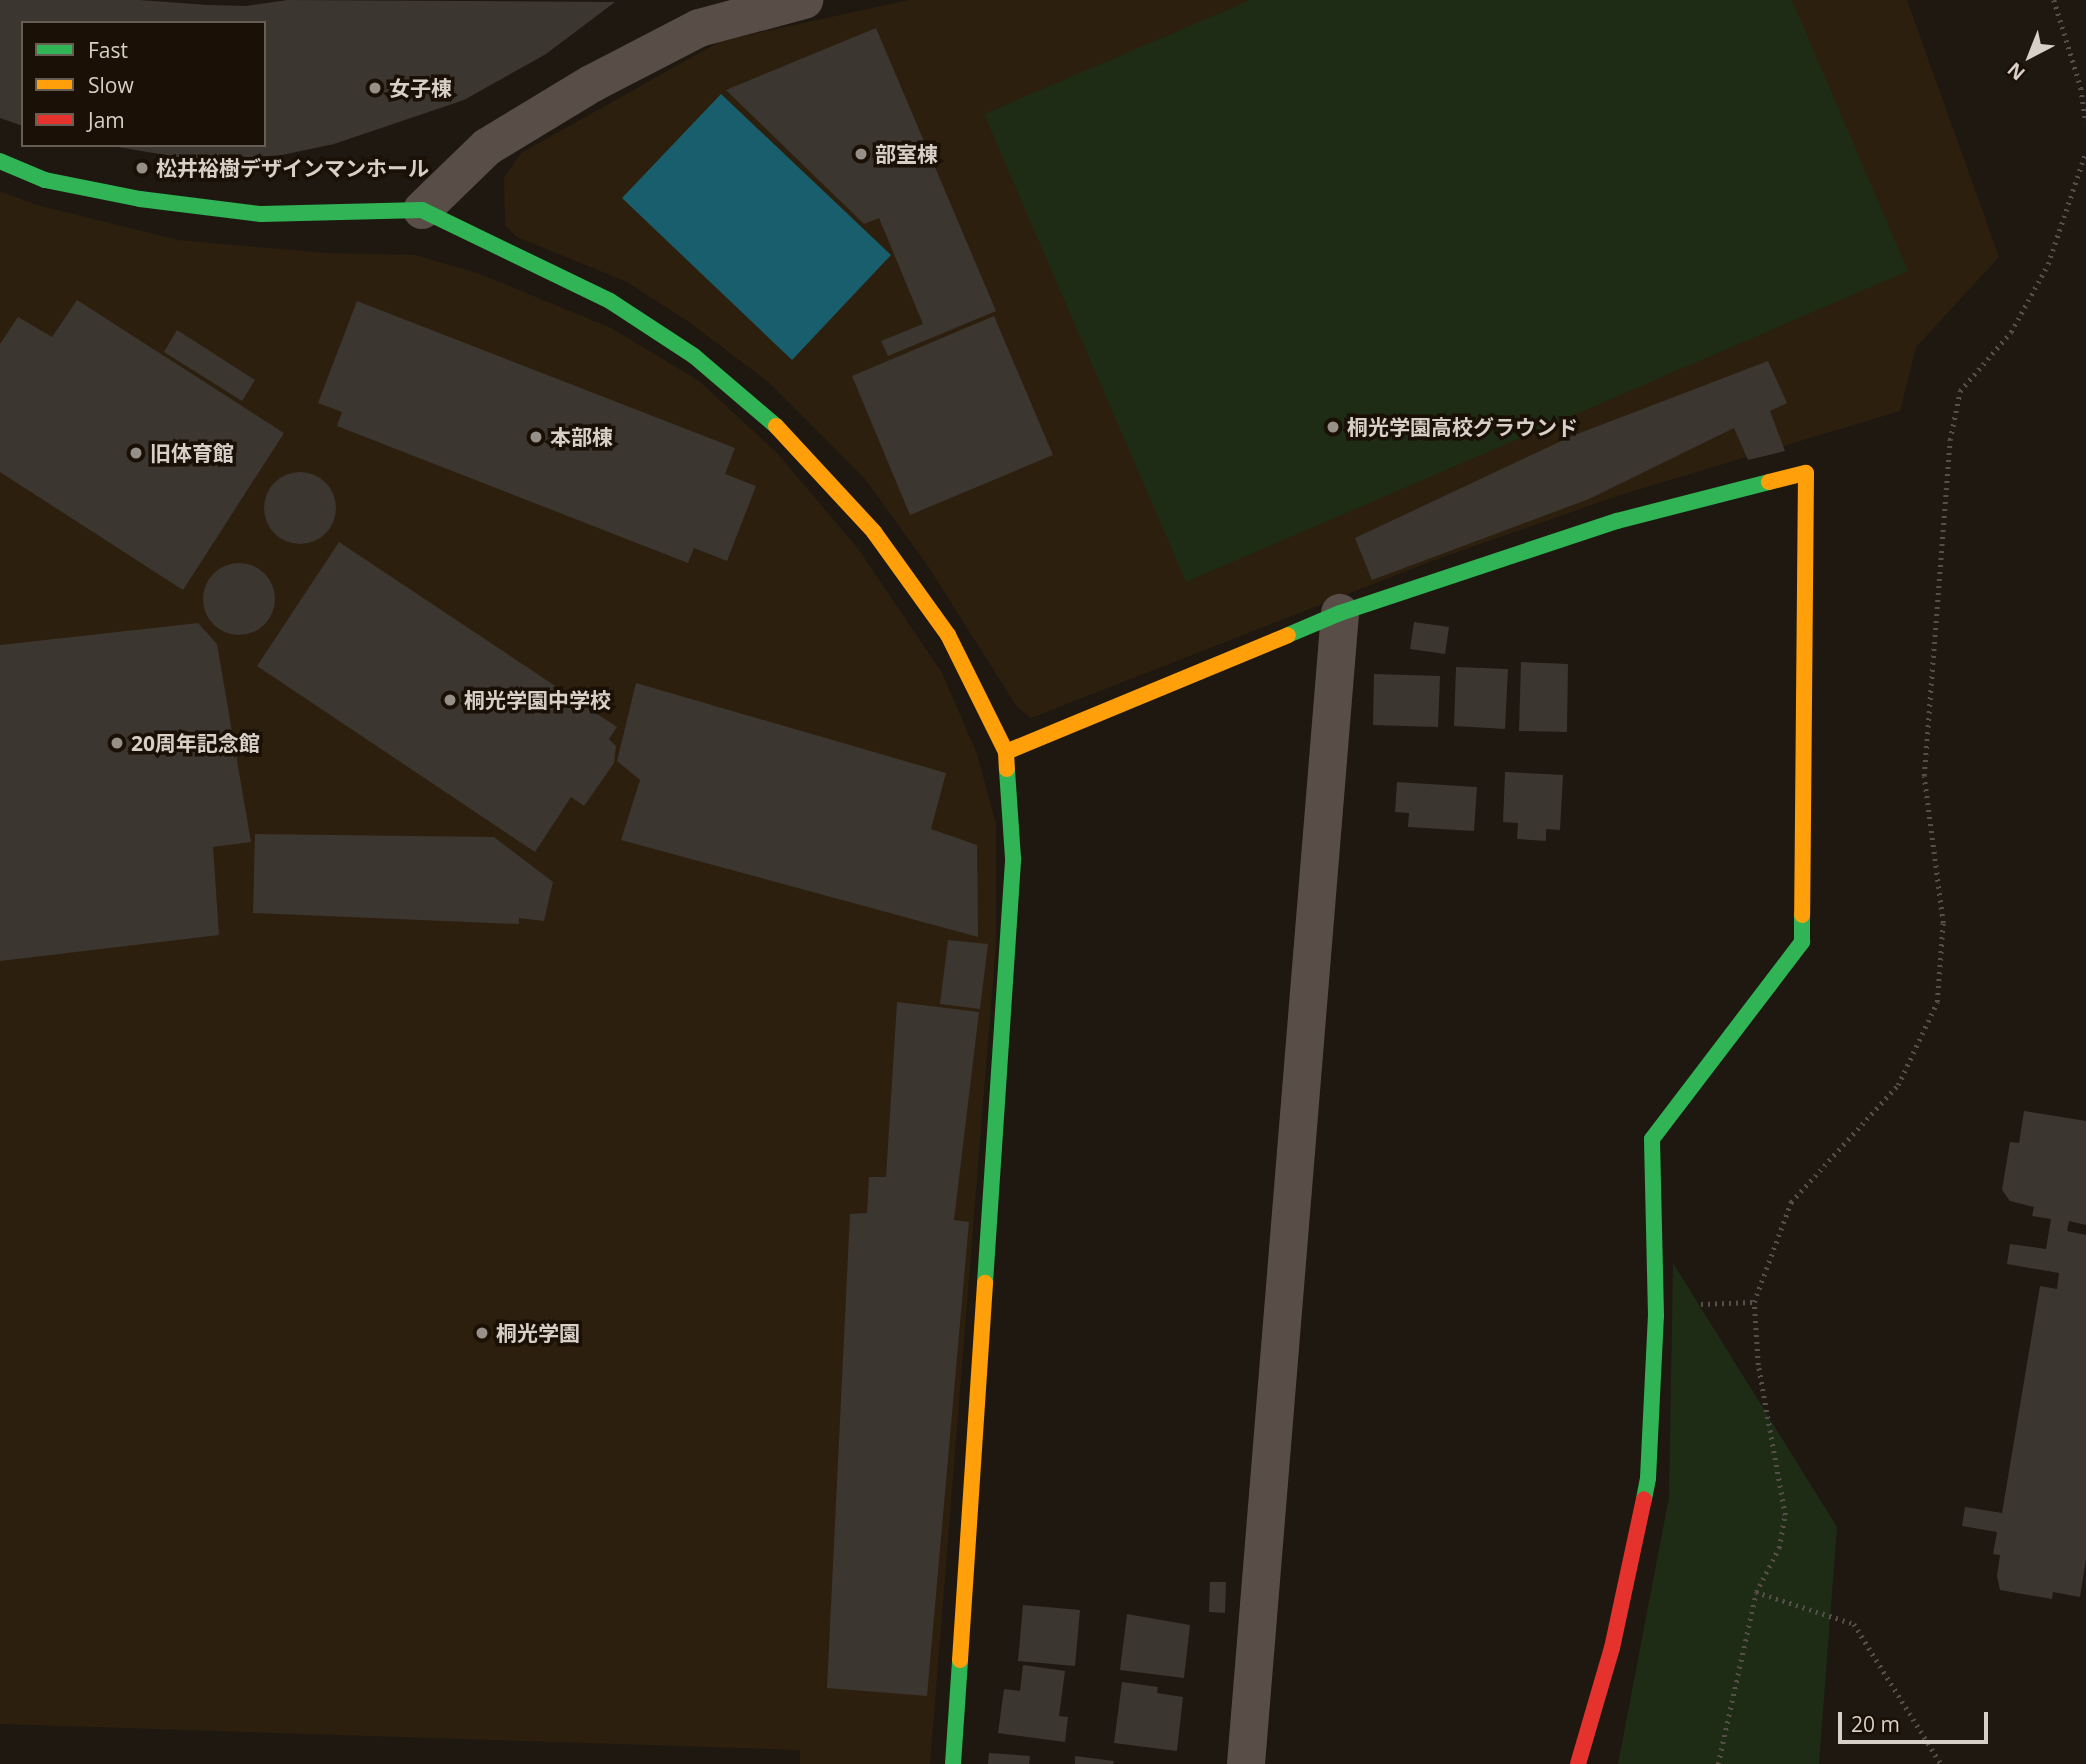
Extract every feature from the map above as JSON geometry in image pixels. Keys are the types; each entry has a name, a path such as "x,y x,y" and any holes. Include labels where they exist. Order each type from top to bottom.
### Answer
{"street":[{"path":"422,210 487,147 591,84 699,28 804,0"},
{"path":"0,160 58,183 140,199 261,214 422,210 520,260 610,301 695,356 782,431 874,533 948,635 1006,752 1013,858 953,1764"},
{"path":"1006,752 1340,613 1617,521 1806,473 1802,942 1651,1139 1656,1317 1648,1478 1612,1648 1578,1764"},
{"path":"1246,1764 1340,613"}],"path":[{"path":"2054,0 2081,88 2086,123"},
{"path":"1718,1764 1756,1592 1779,1548 1785,1516 1758,1366 1754,1302 1791,1202 1898,1085 1937,1002 1943,923 1924,776 1950,439 1960,391 2011,332 2048,264 2086,151"},
{"path":"1756,1592 1854,1624 1941,1764"}],"shaded area":[{"path":"909,0 1907,0 1999,257 1916,347 1900,411 1617,496 1432,561 1031,718 1017,707 928,566 865,479 771,384 689,322 627,282 517,237 505,226 504,178 521,153 721,41"},
{"name":"桐光学園","path":"0,191 37,205 178,240 325,253 416,255 480,274 611,328 699,381 778,454 859,550 942,673 977,754 996,824 996,943 930,1764 800,1764 800,1750 0,1724"}],"green space":[{"name":"桐光学園高校グラウンド","path":"1250,0 1792,0 1908,271 1186,582 984,114"},
{"path":"1673,1263 1837,1527 1819,1764 1618,1764 1669,1497"}],"water":[{"path":"721,94 891,255 792,360 622,198"}],"building":[{"name":"女子棟","path":"0,0 139,0 246,6 288,0 615,2 546,54 464,100 334,144 282,155 230,159 177,157 118,147 266,147 266,21 21,21 21,125 0,118"},
{"name":"部室棟","path":"876,28 996,311 888,356 881,341 923,324 879,218 864,224 726,90"},
{"name":"旧体育館","path":"77,300 284,433 183,590 0,472 0,344 18,317 52,337"},
{"name":"本部棟","path":"357,301 735,448 725,474 756,486 727,561 694,548 688,563 337,426 342,412 318,403"},
{"path":"994,316 1053,455 910,515 852,376"},
{"path":"177,330 255,380 242,401 164,352"},
{"path":"1768,361 1787,403 1770,411 1785,451 1748,460 1734,428 1589,499 1372,580 1355,538 1572,436"},
{"path":"307,472 326,482 334,494 334,522 326,534 314,542 293,544 274,534 266,522 264,501 274,482 286,474"},
{"path":"339,542 617,727 609,739 616,746 614,763 584,806 571,797 535,852 257,666"},
{"path":"246,563 265,573 273,585 273,613 265,625 253,633 232,635 213,625 205,613 203,592 213,573 225,565"},
{"path":"1414,622 1449,627 1445,654 1410,649"},
{"name":"20周年記念館","path":"198,623 217,644 251,842 213,847 219,935 0,961 0,645"},
{"path":"1521,662 1568,664 1567,732 1519,731"},
{"path":"1456,667 1508,669 1505,729 1454,726"},
{"path":"1374,674 1440,676 1438,727 1373,725"},
{"path":"636,683 946,773 931,829 977,845 978,937 621,840 640,780 617,761"},
{"path":"1505,772 1563,775 1560,830 1546,829 1546,841 1517,839 1518,823 1503,822"},
{"path":"1397,782 1477,787 1474,831 1408,827 1409,813 1395,812"},
{"path":"255,834 494,837 553,882 544,921 519,918 519,924 253,913"},
{"path":"948,940 988,944 980,1009 940,1004"},
{"path":"897,1002 979,1012 954,1220 969,1222 927,1696 827,1688 850,1214 867,1213 869,1177 886,1177"},
{"path":"2024,1111 2086,1121 2086,1225 2069,1221 2067,1231 2086,1235 2086,1559 2080,1597 2053,1592 2052,1599 2000,1590 1997,1576 2000,1555 1993,1554 1997,1532 1962,1526 1965,1507 2002,1513 2040,1286 2057,1289 2059,1273 2007,1264 2010,1244 2046,1249 2051,1219 2032,1216 2034,1207 2010,1201 2002,1190 2010,1142 2019,1143"},
{"path":"1210,1582 1226,1582 1225,1613 1209,1612"},
{"path":"1023,1605 1080,1610 1075,1666 1018,1661"},
{"path":"1127,1614 1190,1625 1184,1678 1120,1670"},
{"path":"1023,1665 1065,1671 1059,1716 1068,1717 1065,1742 998,1733 1004,1689 1020,1691"},
{"path":"1122,1682 1158,1687 1157,1693 1183,1697 1177,1751 1114,1743"},
{"path":"989,1753 1030,1756 1029,1764 988,1764"},
{"path":"1075,1756 1114,1761 1113,1764 1075,1764"}],"traffic: fast":[{"path":"0,161 45,180 140,199 261,214 422,210 610,301 694,356 776,426"},
{"path":"1288,635 1340,613 1617,521 1769,482"},
{"path":"985,1283 1013,858 1007,769"},
{"path":"1644,1499 1648,1478 1656,1316 1652,1139 1802,942 1802,915"},
{"path":"953,1764 960,1660"}],"traffic: slow":[{"path":"776,426 874,532 948,635 1006,752 1007,769"},
{"path":"1769,482 1806,473 1802,915"},
{"path":"1006,752 1288,635"},
{"path":"960,1660 985,1283"}],"traffic: jam":[{"path":"1578,1764 1612,1648 1644,1499"}],"place":[{"name":"女子棟","path":"375,88"},
{"name":"部室棟","path":"861,154"},
{"name":"松井裕樹デザインマンホール","path":"142,168"},
{"name":"桐光学園高校グラウンド","path":"1333,427"},
{"name":"本部棟","path":"536,437"},
{"name":"旧体育館","path":"136,453"},
{"name":"桐光学園中学校","path":"450,700"},
{"name":"20周年記念館","path":"117,743"},
{"name":"桐光学園","path":"482,1333"}]}
